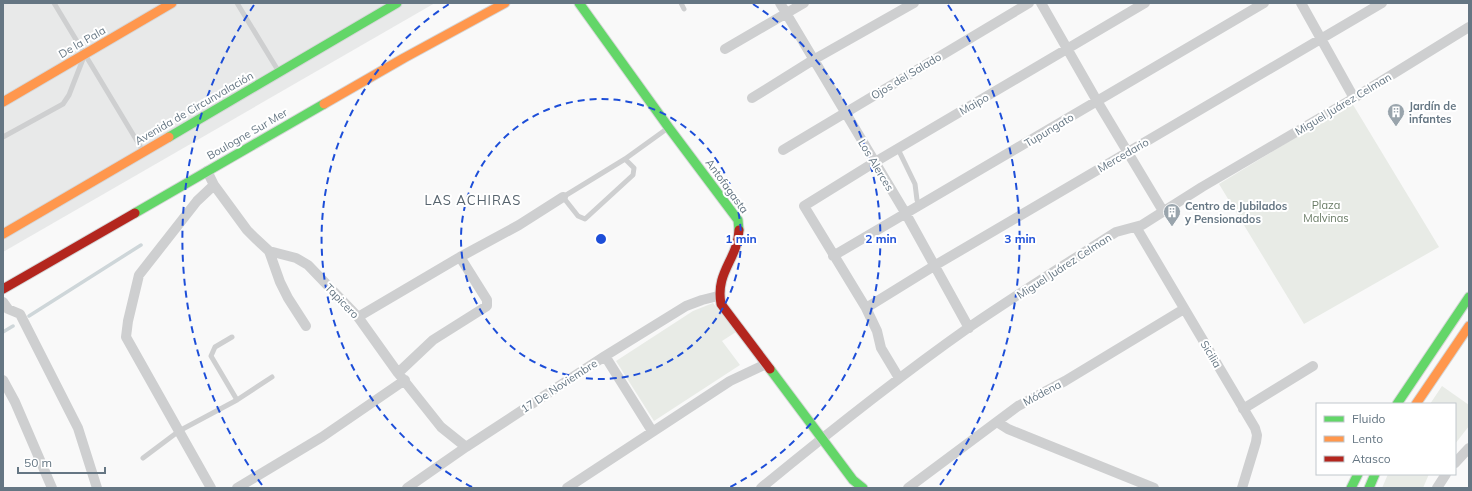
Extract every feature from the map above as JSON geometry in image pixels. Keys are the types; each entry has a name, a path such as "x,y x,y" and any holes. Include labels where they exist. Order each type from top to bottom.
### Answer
{"street":[{"name":"De la Pala","path":"3,102 172,3"},
{"name":"Avenida de Circunvalación","path":"3,234 397,3"},
{"name":"Boulogne Sur Mer","path":"3,289 404,58 505,3"},
{"name":"Antofagasta","path":"579,3 669,128 738,220 740,237 720,280 718,296"},
{"name":"Los Alerces","path":"780,3 906,214 969,328"},
{"path":"725,49 804,3"},
{"path":"752,98 814,60 914,3"},
{"name":"Ojos del Salado","path":"783,150 1028,3"},
{"path":"1041,3 1097,101 1163,211"},
{"name":"Maipo","path":"833,256 804,206 875,162 1145,3"},
{"name":"Tupungato","path":"833,256 1264,3"},
{"path":"1301,3 1354,98"},
{"name":"Mercedario","path":"866,308 934,266 1382,3"},
{"name":"Miguel Juárez Celman","path":"761,488 899,378 969,328 1116,232 1136,227 1354,98 1469,27"},
{"name":"Tapicero","path":"207,171 214,185 247,230 269,251 303,262 358,317 441,427 466,447"},
{"path":"211,488 126,337 126,330 134,302 135,290 142,270 197,201 214,185"},
{"path":"358,317 460,257 519,225 563,197"},
{"name":"Sicilia","path":"1136,227 1243,409 1253,423 1257,435 1256,442 1242,488"},
{"path":"269,251 280,282 288,298 306,326"},
{"path":"833,256 866,308 877,331 881,348 899,378"},
{"path":"237,488 322,437 402,376 433,340 487,306 487,300 460,257"},
{"path":"718,296 721,304 853,480 863,488"},
{"name":"17 De Noviembre","path":"406,488 605,356 686,306 718,296"},
{"path":"1398,403 1469,297"},
{"path":"3,302 8,309 20,314 62,395 78,428 96,488"},
{"name":"Módena","path":"908,488 1018,406 1064,381 1184,309"},
{"path":"1417,403 1469,326"},
{"path":"605,356 652,432"},
{"path":"567,488 730,381 766,364"},
{"path":"1243,409 1313,366"},
{"path":"3,380 16,402 52,488"},
{"path":"997,422 1008,429 1154,488"},
{"path":"1456,462 1469,448"},
{"path":"1351,488 1358,475"},
{"path":"1368,488 1374,475"},
{"path":"1437,488 1445,475"}],"lane":[{"path":"54,3 143,152"},
{"path":"237,3 279,72"},
{"path":"680,3 684,9"},
{"path":"3,137 63,104 69,95 85,54"},
{"path":"626,159 634,168 633,176 585,219 578,216 563,197 626,159 669,128"},
{"path":"898,149 915,184 917,200 920,206"},
{"path":"232,337 215,347 211,356 237,400"},
{"path":"143,458 179,431 237,400 272,377"}],"shaded area":[{"path":"3,3 435,3 3,252"}],"green space":[{"name":"Plaza Malvinas","path":"1352,103 1439,247 1304,324 1219,184"},
{"path":"713,303 736,332 722,341 740,365 654,421 616,361 693,311"},
{"path":"1442,386 1469,405 1469,426 1456,443 1456,403 1431,403"},
{"path":"1388,475 1429,475 1423,488 1382,488"}],"waterway":[{"path":"29,316 141,245"},
{"path":"3,332 13,326"}],"traffic: fast":[{"path":"169,137 397,3"},
{"path":"579,3 669,128 738,220 739,230"},
{"path":"135,213 324,104"},
{"path":"1398,403 1469,297"},
{"path":"770,369 853,480 863,488"},
{"path":"1351,488 1358,475"},
{"path":"1369,488 1375,475"}],"traffic: slow":[{"path":"3,102 172,3"},
{"path":"324,104 505,3"},
{"path":"3,234 169,137"},
{"path":"1417,403 1469,326"}],"traffic: jam":[{"path":"3,289 135,213"},
{"path":"739,230 735,249 721,283 721,304 770,369"}],"place":[{"name":"Jardín de infantes","path":"1396,127"},
{"name":"Centro de Jubilados y Pensionados","path":"1172,227"}],"district":[{"name":"LAS ACHIRAS","path":"473,200"}]}
